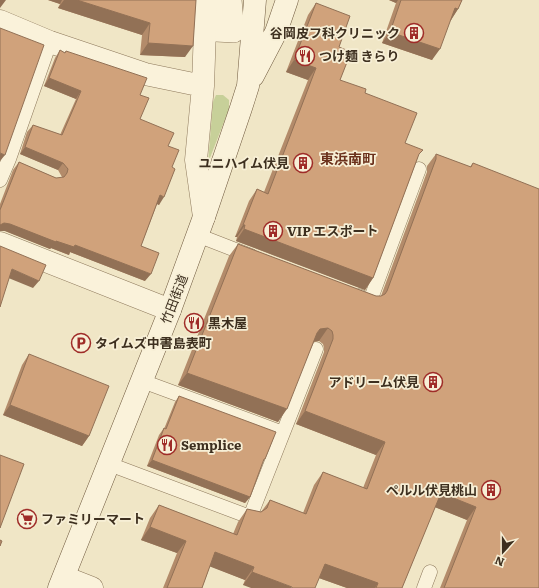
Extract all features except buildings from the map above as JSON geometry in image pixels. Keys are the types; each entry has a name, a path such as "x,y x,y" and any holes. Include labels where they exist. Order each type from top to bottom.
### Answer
{"main road":[{"path":"201,226 196,160 202,86 206,0"},
{"name":"竹田街道","path":"61,583 170,310 201,226 248,86 255,0"},
{"path":"248,86 276,32 287,0"},
{"path":"0,21 50,42 145,74 202,86"},
{"path":"0,243 170,310"},
{"path":"61,583 92,588"}],"street":[{"path":"219,0 217,5 216,31 234,32 231,0"}],"lane":[{"path":"0,180 9,159 50,42"},
{"path":"9,159 22,164"},
{"path":"348,292 370,300 419,169"},
{"path":"201,226 266,262"},
{"path":"109,464 250,517 316,350"},
{"path":"142,381 283,433"},
{"path":"424,588 430,572"}],"green space":[{"path":"216,95 223,95 229,100 229,109 208,163 213,102"}],"place":[{"name":"谷岡皮フ科クリニック","path":"414,33"},
{"name":"つけ麺 きらり","path":"305,56"},
{"name":"ユニハイム伏見","path":"303,163"},
{"name":"VIP エスポート","path":"273,231"},
{"name":"黒木屋","path":"194,323"},
{"name":"タイムズ中書島表町","path":"81,343"},
{"name":"アドリーム伏見","path":"433,382"},
{"name":"Semplice","path":"167,445"},
{"name":"ペルル伏見桃山","path":"491,490"},
{"name":"ファミリーマート","path":"27,519"}],"district":[{"name":"東浜南町","path":"348,159"}]}
